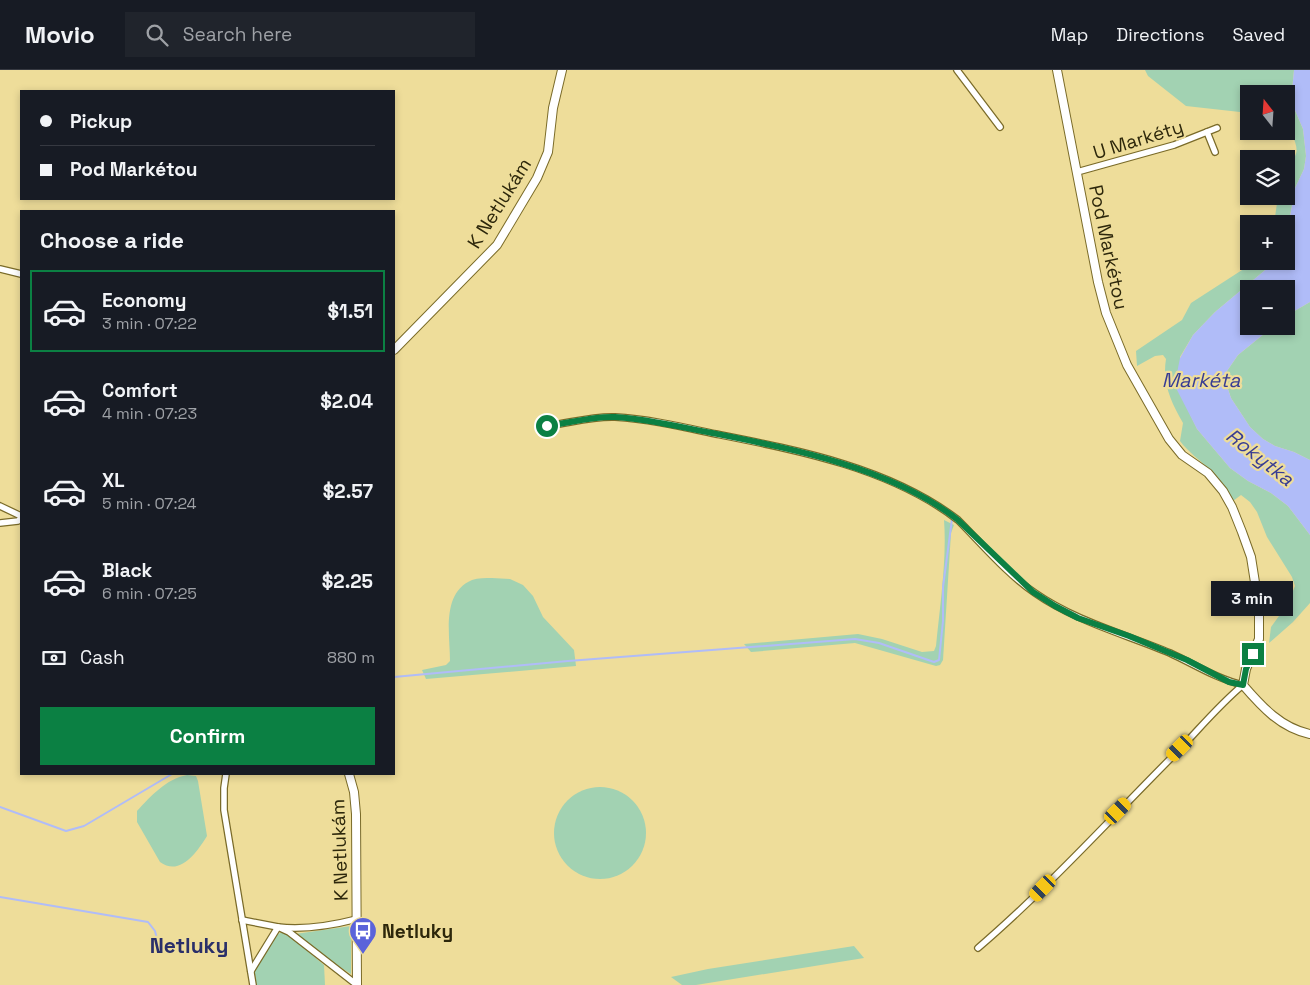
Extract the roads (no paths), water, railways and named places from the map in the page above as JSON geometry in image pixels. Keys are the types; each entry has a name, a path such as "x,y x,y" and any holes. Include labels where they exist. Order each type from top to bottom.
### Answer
{"street":[{"name":"K Netlukám","path":"395,349 497,245 538,174 548,152 556,94 562,70"},
{"path":"957,70 1000,127"},
{"name":"Pod Markétou","path":"1058,70 1101,297 1106,313 1127,365 1169,439 1182,455 1208,473 1223,491 1232,507 1251,556 1259,608 1259,639 1246,669 1243,685"},
{"name":"U Markéty","path":"1077,172 1164,148 1217,128"},
{"name":"U Markéty","path":"1207,132 1216,152"},
{"path":"0,269 20,274"},
{"path":"547,426 600,417 650,421 774,445 849,466 885,479 917,493 944,509 958,520 1033,592 1055,606 1078,618 1129,636 1187,660 1229,682 1243,685 1274,718 1298,732 1310,734"},
{"path":"0,506 20,516"},
{"path":"0,523 18,521 20,518"},
{"path":"978,948 1031,900 1193,736 1228,697 1243,685"},
{"path":"226,775 224,810 253,985"},
{"name":"K Netlukám","path":"349,775 354,792 356,814 357,985"},
{"path":"242,920 299,929 331,926 357,919"},
{"path":"251,971 278,927"},
{"path":"278,927 289,932 357,985"}],"water":[{"name":"Markéta","path":"1294,70 1310,70 1310,302 1295,311 1295,280 1253,280 1265,270 1295,270 1295,215 1290,215 1292,205 1295,205 1295,188 1304,169 1306,156 1303,129 1295,110 1295,85 1293,85"},
{"name":"Markéta","path":"1240,291 1240,335 1263,335 1238,355 1227,371 1226,383 1231,398 1250,427 1263,439 1310,460 1310,535 1288,506 1271,493 1248,481 1230,468 1197,429 1176,388 1180,358 1193,335 1215,312"}],"waterway":[{"path":"395,677 568,661 855,639 879,643 934,662 939,660 943,621 943,587 952,519"},
{"path":"0,807 66,831 84,826 170,775"},
{"path":"0,897 148,922 155,931 160,951"}],"place":[{"name":"Netluky","path":"363,955"}],"district":[{"name":"Netluky","path":"189,946"}],"water label":[{"name":"Rokytka","path":"1260,457"}]}
